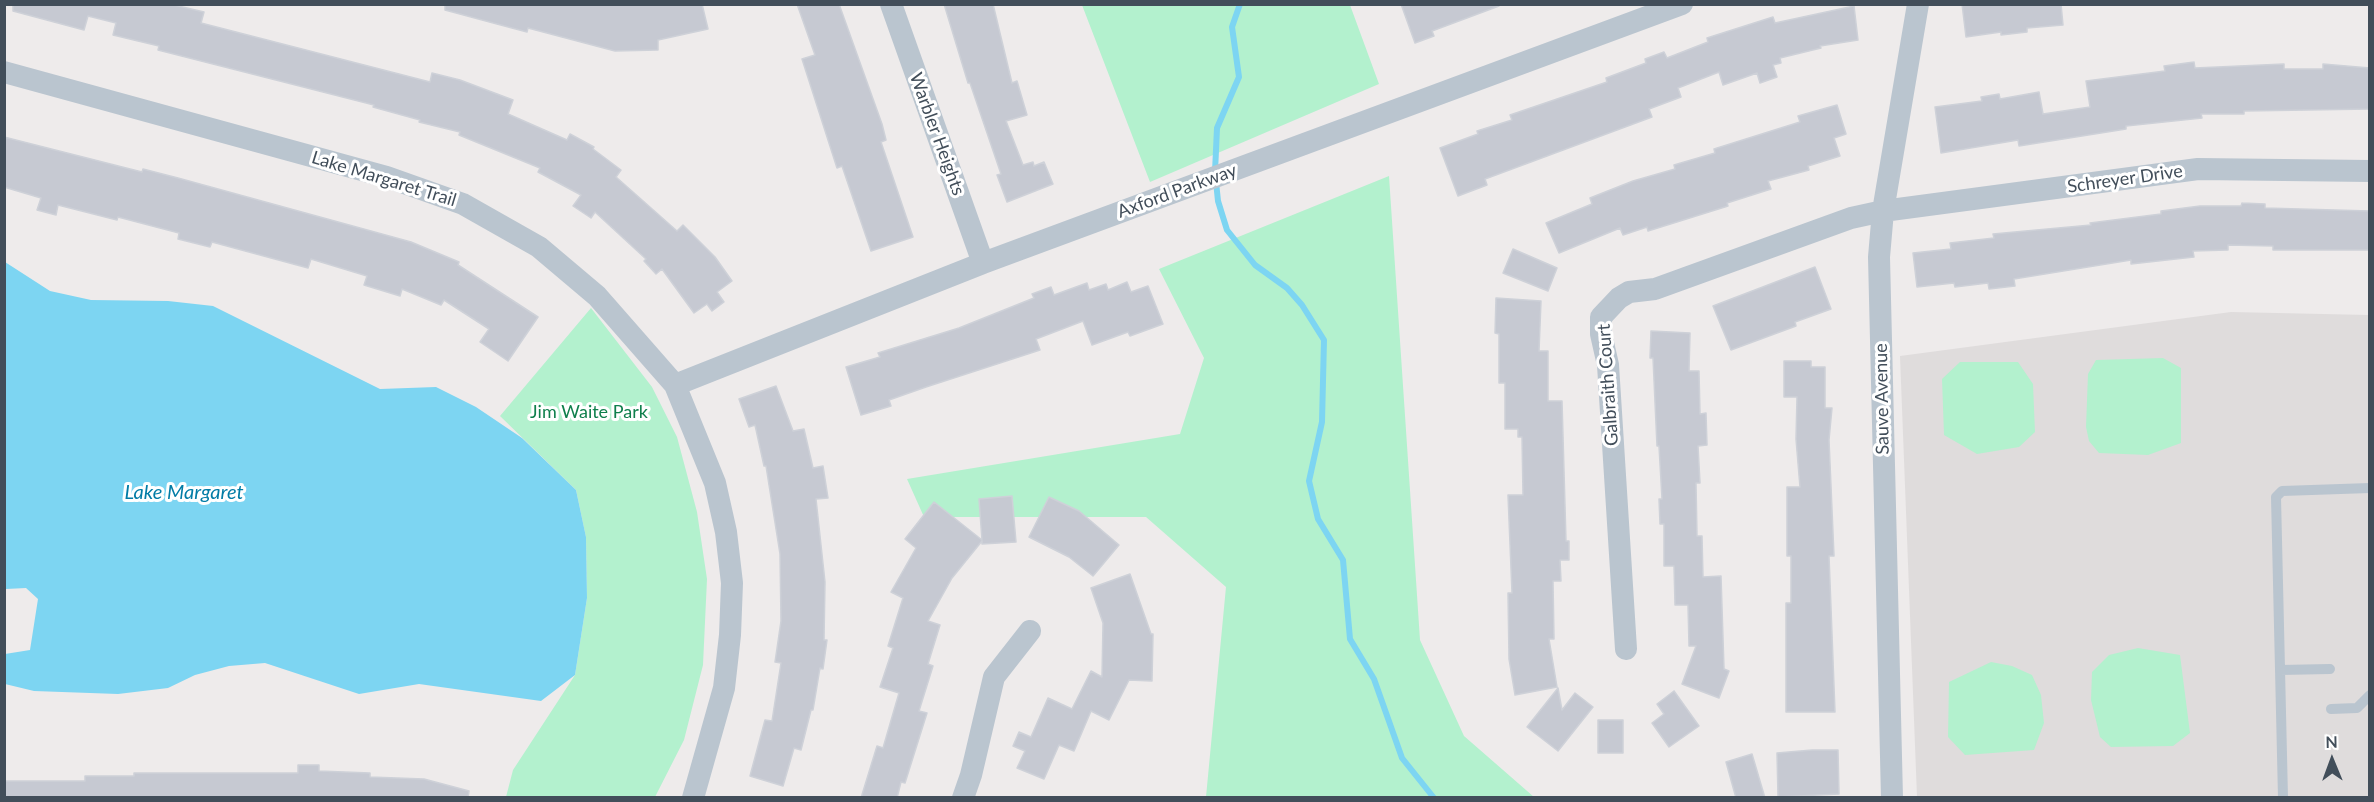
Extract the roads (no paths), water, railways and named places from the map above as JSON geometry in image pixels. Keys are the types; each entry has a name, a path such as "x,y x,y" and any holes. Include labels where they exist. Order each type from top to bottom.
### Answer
{"street":[{"name":"Warbler Heights","path":"891,4 983,263"},
{"name":"Axford Parkway","path":"675,385 983,263 1682,4"},
{"name":"Sauve Avenue","path":"1892,798 1879,256 1883,212 1918,4"},
{"name":"Lake Margaret Trail","path":"4,72 387,177 463,204 539,247 570,270 625,326 675,385 715,483 726,532 732,583 730,635 724,688 693,798"},
{"name":"Schreyer Drive","path":"1883,212 2198,169 2370,171"},
{"name":"Galbraith Court","path":"1626,649 1608,365 1601,334 1601,317 1609,305 1629,292 1656,289 1851,218 1883,212"},
{"path":"963,798 971,775 994,677 1030,631"}],"lane":[{"path":"2283,798 2276,497 2282,491 2370,488"},
{"path":"2280,670 2330,669"},
{"path":"2331,709 2357,708 2370,695"}],"water":[{"name":"Lake Margaret","path":"5,262 50,291 91,300 168,301 213,306 380,389 436,387 476,407 522,438 576,490 586,537 587,598 575,675 541,701 419,684 359,694 265,663 229,666 195,675 168,688 118,694 34,691 5,684 5,654 30,650 38,599 26,588 6,589 5,592"}],"waterway":[{"path":"1240,4 1232,27 1239,77 1217,128 1215,172 1218,201 1227,230 1255,265 1287,288 1302,305 1324,340 1322,422 1309,481 1318,519 1343,560 1350,639 1374,679 1402,758 1434,798"}],"park label":[{"name":"Jim Waite Park","path":"589,412"}]}
